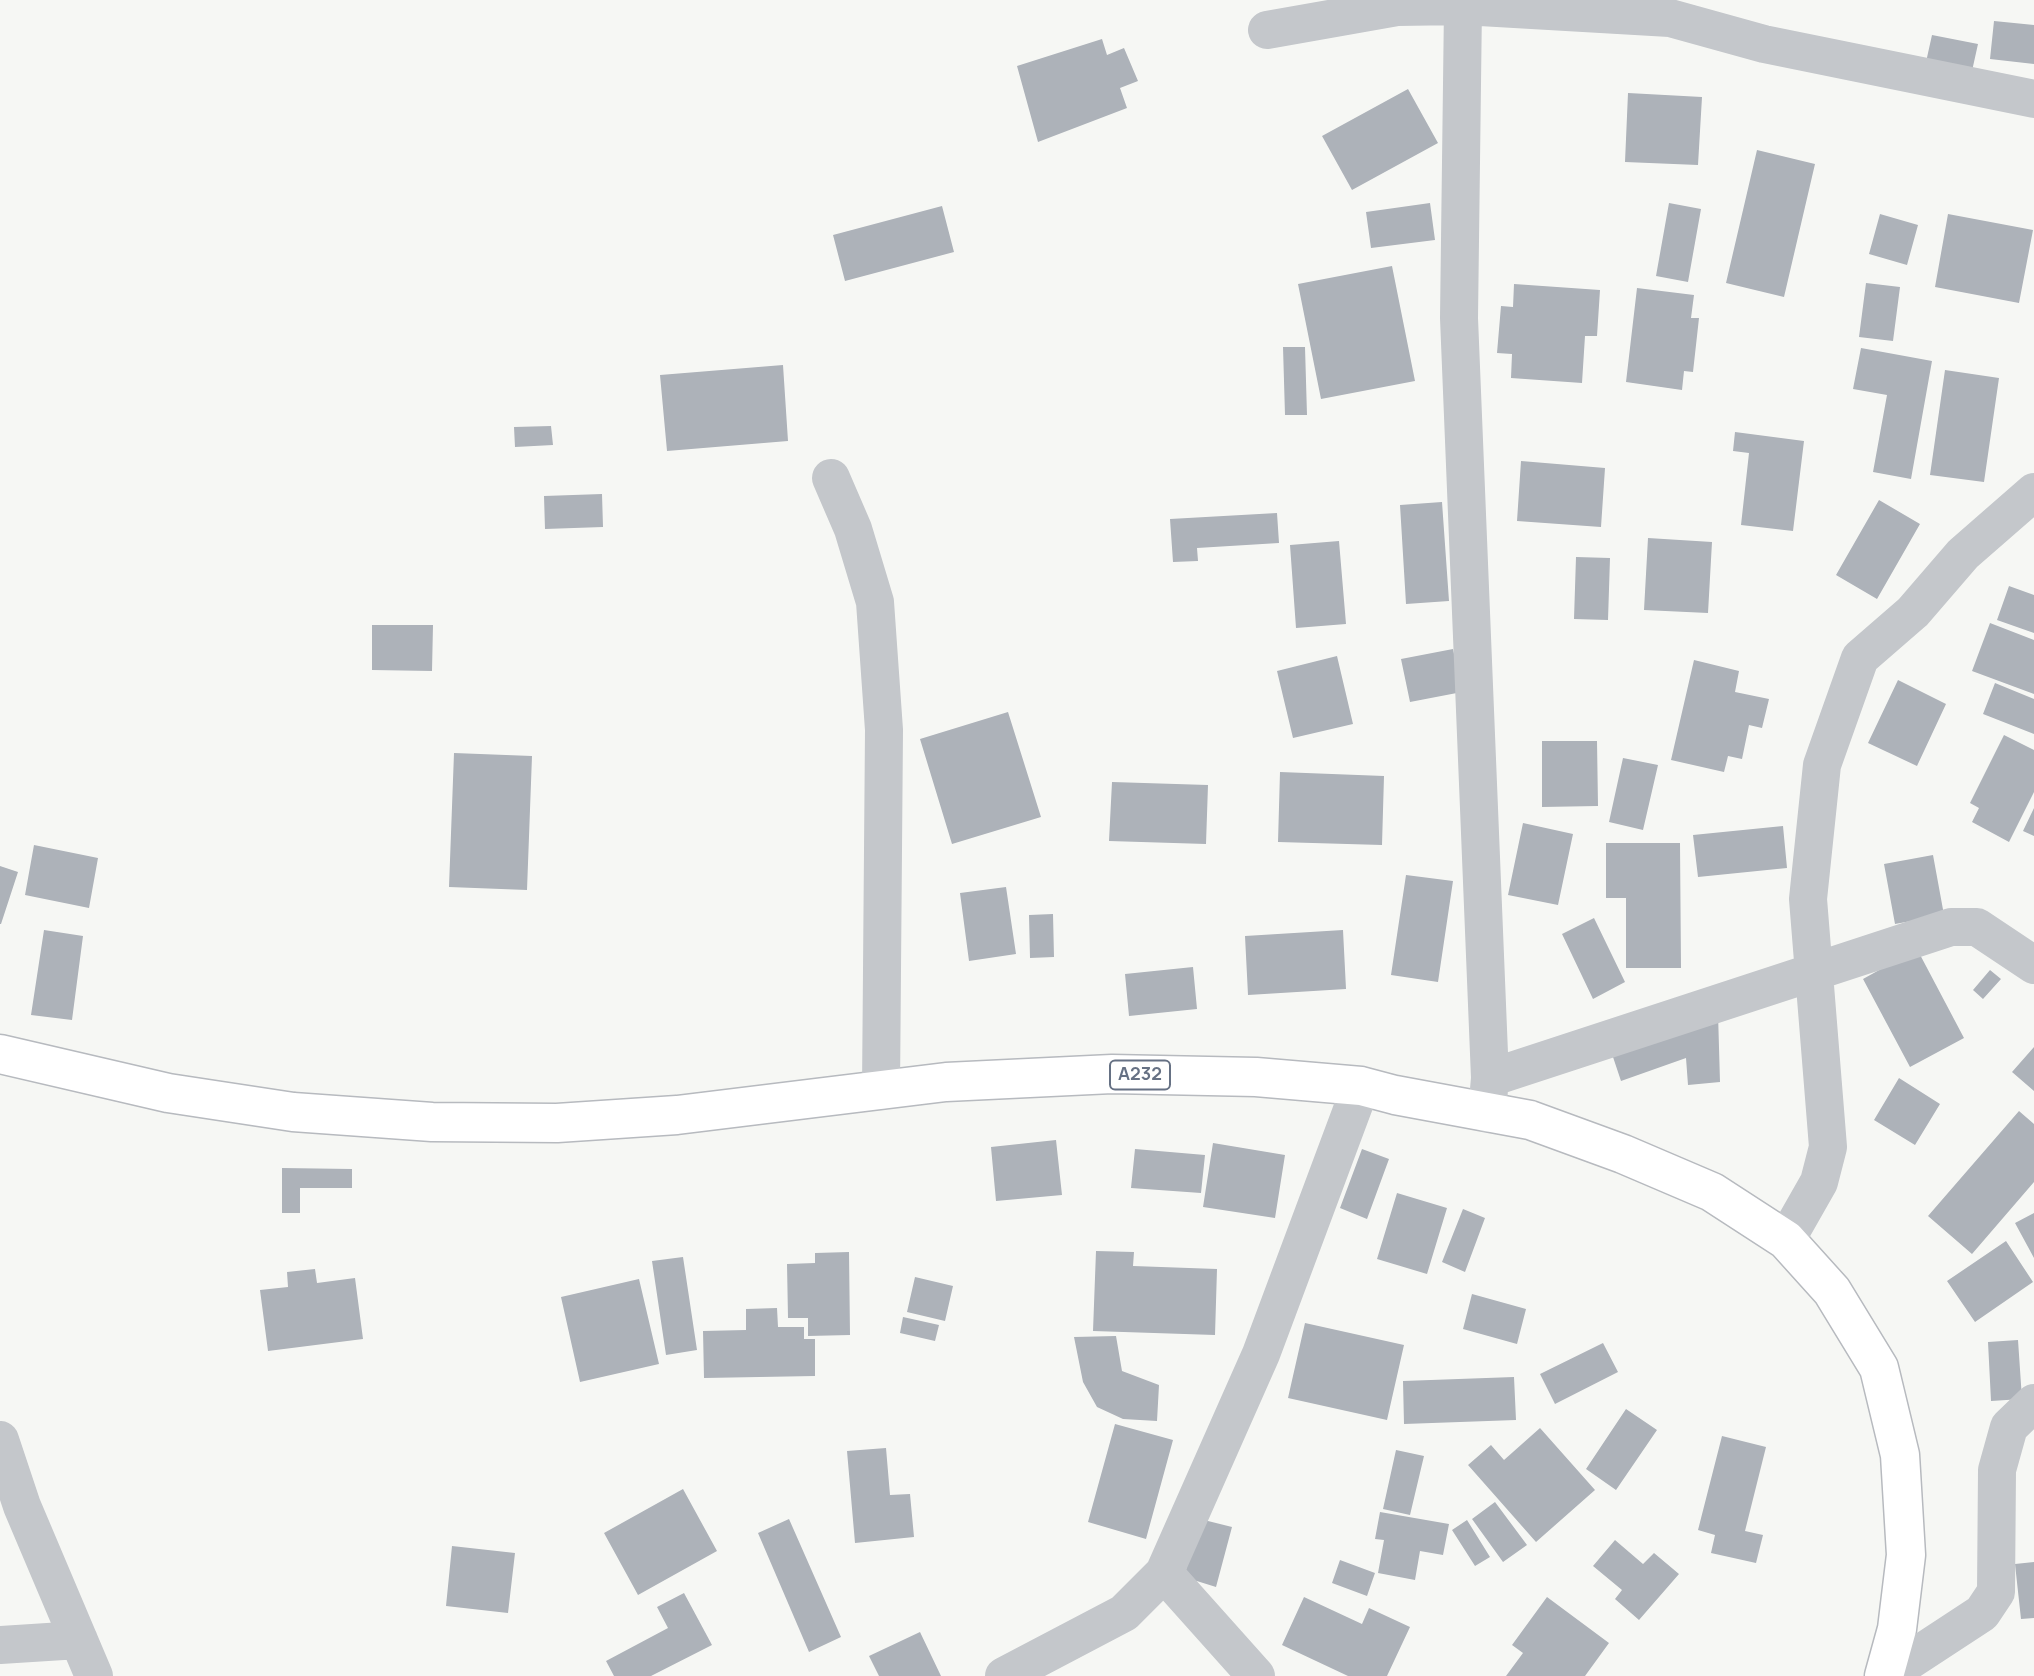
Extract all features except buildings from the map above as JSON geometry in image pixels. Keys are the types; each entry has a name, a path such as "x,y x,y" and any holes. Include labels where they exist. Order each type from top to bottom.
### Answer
{"main road":[{"name":"A232","path":"0,1054 167,1093 293,1112 432,1122 557,1124 677,1115 946,1082 1112,1074 1256,1077 1488,1096 1530,1121 1636,1159 1712,1192 1786,1240 1832,1291 1879,1368 1900,1455 1906,1555 1897,1629 1885,1676"}],"street":[{"path":"1267,30 1397,7 1463,6 1670,18 1764,44 2034,99"},
{"path":"1463,6 1459,318 1488,1096 1814,973 1951,927 1977,927 2034,965"},
{"path":"831,478 853,528 875,601 884,730 881,1090"},
{"path":"1786,1240 1819,1182 1828,1147 1808,899 1822,765 1860,658 1913,612 1963,554 2034,492"},
{"path":"1004,1676 1124,1613 1164,1573 1261,1354 1361,1086"},
{"path":"1885,1676 1982,1613 1996,1592 1997,1470 2009,1427 2034,1403"},
{"path":"0,1440 22,1506 94,1676"},
{"path":"1164,1573 1256,1676"},
{"path":"0,1645 79,1640"}]}
